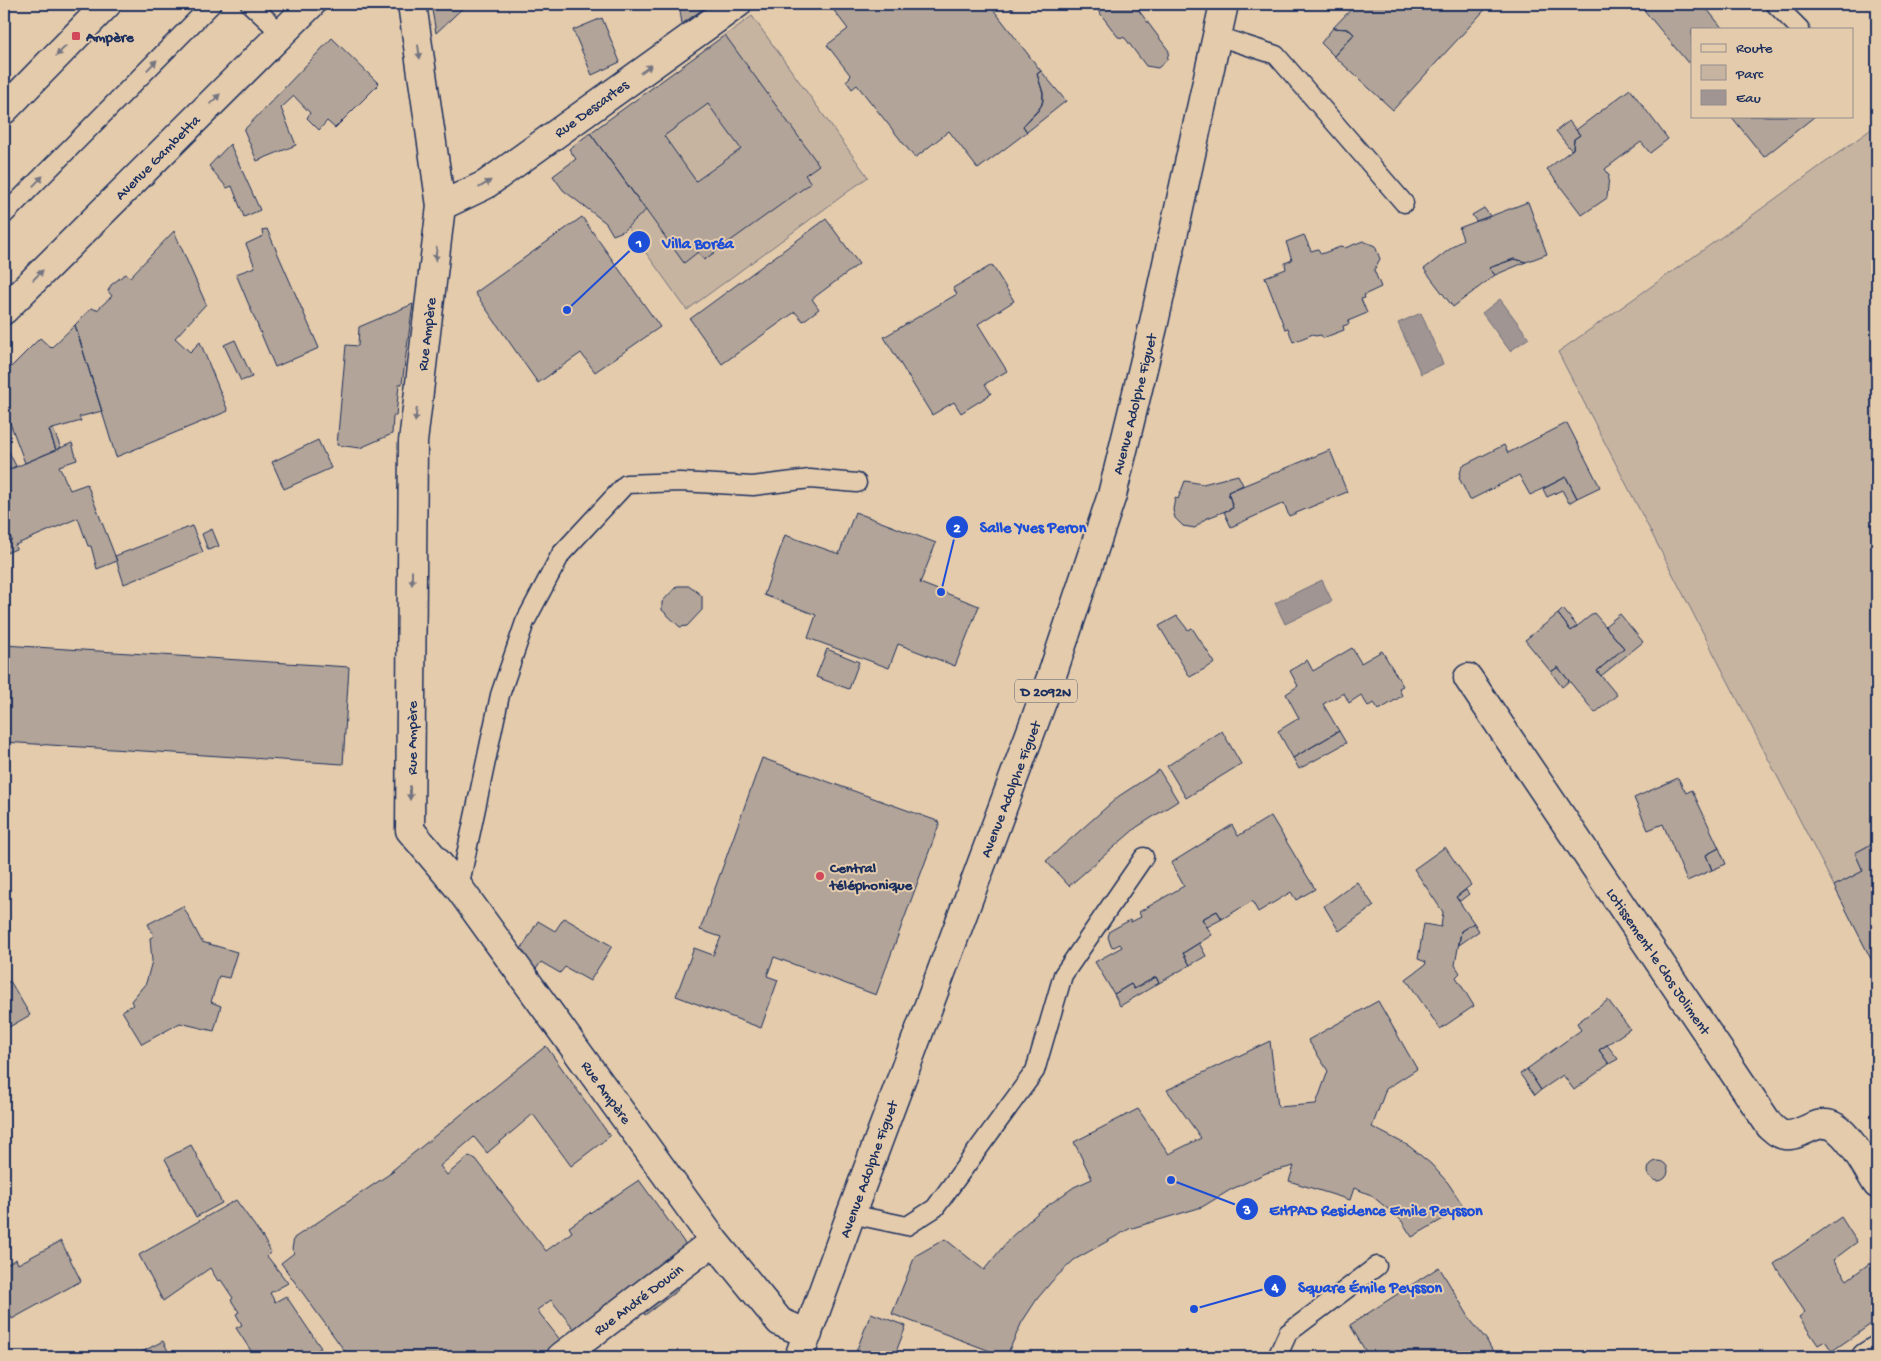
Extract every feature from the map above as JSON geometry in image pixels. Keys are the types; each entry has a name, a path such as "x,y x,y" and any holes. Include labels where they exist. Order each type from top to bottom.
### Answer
{"street":[{"path":"4,110 107,4"},
{"name":"Avenue Gambetta","path":"4,310 311,4"},
{"name":"Rue Ampère","path":"412,4 442,206 413,442 410,830 459,888 714,1241 780,1322 804,1346"},
{"name":"Rue Descartes","path":"442,206 485,184 737,4"},
{"name":"Avenue Adolphe Figuet","path":"804,1346 851,1214 1052,675 1112,495 1153,327 1224,4"},
{"name":"Lotissement le Clos Joliment","path":"1468,678 1770,1126 1780,1134 1793,1135 1818,1124 1834,1126 1845,1135 1877,1184"},
{"name":"Rue André Doucin","path":"561,1357 714,1241"},
{"path":"1866,1357 1877,1350"}],"lane":[{"path":"4,215 212,4"},
{"path":"250,4 281,33"},
{"path":"1775,4 1799,28"},
{"path":"1217,36 1276,55 1404,203"},
{"path":"459,888 500,695 524,622 561,554 626,484 680,482 753,486 810,479 857,483"},
{"path":"851,1214 906,1226 935,1208 1035,1071 1063,975 1144,857"},
{"path":"1277,1357 1288,1333 1377,1266"}],"green space":[{"path":"752,16 868,177 687,310 571,148"},
{"path":"1877,125 1877,841 1855,853 1863,871 1834,886 1558,352"}],"water":[{"path":"1500,299 1529,338 1510,351 1482,313"},
{"path":"1421,313 1443,364 1421,374 1398,323"},
{"path":"1322,580 1332,601 1285,624 1275,603"}],"building":[{"path":"431,4 467,4 436,33"},
{"path":"679,4 710,4 682,24"},
{"path":"829,4 989,4 1041,71 1037,74 1043,93 1042,105 1023,126 1027,132 978,169 949,131 915,158 857,85 852,89 846,81 851,76 827,45 848,29"},
{"path":"1007,4 1019,4 1011,9"},
{"path":"1093,4 1134,4 1169,51 1167,60 1158,68 1146,66 1125,38 1118,37"},
{"path":"1356,4 1490,4 1393,110 1334,56 1354,34 1348,29 1333,28"},
{"path":"1639,4 1703,4 1722,28 1691,28 1691,60 1688,63"},
{"path":"602,18 620,62 592,75 573,30"},
{"path":"1333,28 1348,29 1354,34 1334,56 1321,43"},
{"path":"725,35 819,165 805,175 811,183 704,260 698,252 684,263 590,133","holes":["708,104 741,149 696,181 664,136"]},
{"path":"332,38 379,84 335,128 327,121 319,130 307,118 310,113 294,96 281,108 296,145 257,161 244,130"},
{"path":"1041,71 1066,101 1027,132 1023,126 1039,110 1043,101 1043,93 1037,74"},
{"path":"1630,89 1668,139 1650,153 1641,142 1605,169 1609,175 1607,198 1582,215 1547,169 1573,149 1574,139 1580,135 1576,130"},
{"path":"1733,118 1813,118 1764,157"},
{"path":"1569,121 1580,135 1574,139 1573,149 1571,150 1556,131"},
{"path":"590,133 646,210 623,231 613,235 606,223 563,190 553,176 576,159 569,149"},
{"path":"230,144 260,210 244,217 232,186 227,188 209,166"},
{"path":"1528,202 1547,254 1526,262 1514,259 1489,268 1495,275 1453,307 1424,269 1463,239 1459,228"},
{"path":"1484,208 1490,216 1476,221 1472,215"},
{"path":"582,217 660,327 595,372 581,353 538,383 475,293"},
{"path":"826,219 859,264 812,299 819,309 803,321 795,312 722,364 690,319"},
{"path":"267,229 319,348 275,367 236,274 255,267 246,244 263,236 262,230"},
{"path":"174,231 206,304 175,338 190,352 200,342 228,411 116,457 75,325 91,308 97,310 112,296 108,291 111,285 125,274 130,277"},
{"path":"1304,235 1311,251 1318,249 1321,254 1363,241 1375,246 1380,259 1374,270 1381,287 1364,295 1365,298 1361,299 1367,313 1348,321 1349,324 1343,326 1344,330 1323,338 1321,335 1315,336 1313,334 1293,342 1288,328 1285,329 1265,277 1286,269 1285,263 1292,260 1286,242"},
{"path":"1514,259 1526,262 1495,275 1489,268"},
{"path":"992,265 1014,301 978,324 1007,371 985,384 991,394 961,413 954,402 932,415 884,337 957,294 953,288"},
{"path":"413,304 402,384 399,384 396,416 393,416 392,434 360,448 337,445 346,345 358,346 359,327"},
{"path":"75,325 102,411 79,417 81,421 49,430 56,450 25,463 4,407 4,374 40,338 51,348"},
{"path":"235,340 252,377 241,381 224,345"},
{"path":"1567,423 1600,487 1577,498 1566,477 1530,495 1519,475 1470,500 1459,478 1462,466 1504,445 1508,453"},
{"path":"53,429 61,448 56,450 49,430"},
{"path":"318,440 331,468 284,489 272,462"},
{"path":"4,442 16,466 4,472"},
{"path":"72,443 77,460 59,466 70,490 87,484 117,561 97,569 91,546 88,546 78,518 15,545 16,549 6,553 4,550 4,544 12,540 4,524 4,472"},
{"path":"1330,450 1347,492 1289,516 1284,503 1231,527 1224,512 1233,508 1228,492"},
{"path":"1238,475 1243,485 1228,492 1233,508 1205,519 1195,528 1183,526 1175,518 1173,510 1175,498 1178,499 1185,481 1203,484"},
{"path":"1566,477 1577,498 1569,503 1562,490 1547,497 1543,489"},
{"path":"855,512 936,543 920,583 979,606 955,666 898,644 889,668 808,638 816,615 764,595 785,535 839,554"},
{"path":"192,526 203,552 124,584 115,556"},
{"path":"212,529 219,546 208,550 202,534"},
{"path":"677,586 690,586 702,596 702,610 687,626 680,627 662,610 662,602"},
{"path":"1563,609 1577,626 1571,631 1558,614"},
{"path":"1594,613 1624,648 1597,671 1617,695 1595,713 1558,667 1551,672 1525,640 1558,614 1571,631"},
{"path":"1620,614 1643,642 1601,676 1597,671 1624,648 1605,626"},
{"path":"1177,616 1188,630 1192,628 1215,663 1190,677 1159,626"},
{"path":"4,645 349,667 343,764 4,742"},
{"path":"1352,648 1361,663 1382,651 1403,686 1399,688 1402,696 1379,710 1374,703 1368,706 1361,695 1349,703 1344,693 1323,704 1339,731 1293,758 1278,731 1299,718 1286,694 1298,686 1290,671 1307,660 1313,671"},
{"path":"827,649 859,662 849,689 816,677"},
{"path":"1558,667 1569,681 1562,687 1551,672"},
{"path":"1222,731 1241,764 1186,798 1167,766"},
{"path":"1339,731 1346,743 1299,769 1293,758"},
{"name":"Central téléphonique","path":"762,758 940,822 876,995 774,957 767,976 778,980 761,1028 676,996 694,948 713,955 721,937 700,930"},
{"path":"1159,770 1178,801 1137,827 1069,886 1046,861 1119,796"},
{"path":"1678,778 1686,793 1692,790 1719,848 1706,855 1712,870 1687,881 1663,824 1648,830 1634,798"},
{"path":"1271,816 1315,889 1296,900 1291,892 1258,912 1252,901 1222,919 1217,911 1202,919 1212,935 1183,953 1190,965 1159,983 1156,977 1134,989 1131,984 1114,994 1095,962 1122,947 1120,944 1114,947 1111,946 1108,937 1110,931 1130,920 1131,922 1141,917 1139,912 1184,886 1171,863 1232,825 1238,836"},
{"path":"1877,841 1877,971 1834,886 1863,871 1855,853"},
{"path":"1445,847 1471,885 1456,897 1474,923 1461,931 1455,965 1460,973 1456,977 1474,1006 1440,1029 1406,979 1425,965 1426,962 1418,959 1424,924 1441,927 1443,912 1414,869"},
{"path":"1719,848 1726,864 1712,870 1706,855"},
{"path":"1357,882 1374,906 1339,931 1324,906"},
{"path":"1466,890 1469,894 1460,901 1456,897"},
{"path":"183,906 202,942 237,952 229,978 219,976 211,1002 221,1006 214,1031 180,1023 142,1044 122,1011 133,1005 131,1001 146,983 152,961 150,938 154,936 148,924"},
{"path":"1217,911 1222,919 1207,927 1202,919"},
{"path":"564,918 612,946 590,981 565,967 560,973 541,962 534,972 520,951 538,921 555,931"},
{"path":"1474,923 1479,931 1459,945 1461,931"},
{"path":"1199,943 1206,956 1190,965 1183,953"},
{"path":"1156,977 1159,983 1120,1006 1114,994 1131,984 1134,989"},
{"path":"10,981 30,1015 4,1030 4,985"},
{"path":"1608,1000 1630,1029 1599,1050 1609,1064 1574,1090 1563,1075 1541,1090 1527,1069 1581,1030 1577,1023"},
{"path":"1378,1001 1417,1069 1386,1089 1372,1127 1409,1146 1431,1164 1448,1183 1464,1207 1412,1237 1401,1220 1371,1195 1354,1188 1350,1200 1289,1181 1294,1166 1266,1173 1230,1190 1202,1207 1129,1229 1074,1260 1037,1299 1022,1322 1006,1357 892,1314 915,1256 945,1239 984,1270 1010,1238 1040,1211 1074,1187 1092,1179 1074,1142 1138,1109 1169,1154 1201,1138 1167,1090 1270,1041 1278,1107 1316,1104 1328,1071 1308,1040"},
{"path":"1607,1045 1618,1059 1609,1064 1599,1050"},
{"path":"546,1046 610,1136 571,1166 533,1114 487,1153 474,1137 440,1166 447,1175 469,1156 476,1159 546,1251 572,1232 569,1227 639,1180 686,1245 575,1330 551,1300 537,1310 561,1341 539,1357 349,1357 281,1263 294,1253 292,1249 294,1238 394,1171 389,1173"},
{"path":"1527,1069 1541,1090 1535,1095 1520,1074"},
{"path":"191,1145 222,1203 196,1217 165,1159"},
{"path":"1654,1161 1662,1161 1668,1167 1668,1175 1662,1181 1654,1181 1648,1175 1648,1167"},
{"path":"236,1200 271,1252 267,1256 288,1283 270,1293 275,1302 286,1296 321,1348 307,1357 255,1357 236,1328 242,1325 236,1314 239,1312 231,1300 233,1298 221,1280 218,1281 210,1268 163,1301 139,1255"},
{"path":"1841,1217 1857,1242 1833,1260 1847,1280 1870,1263 1877,1274 1877,1320 1832,1351 1825,1341 1818,1345 1799,1317 1805,1312 1774,1264"},
{"path":"61,1241 81,1281 12,1319 4,1304 4,1266 16,1259 18,1264"},
{"path":"1439,1267 1472,1322 1486,1339 1496,1357 1369,1357 1350,1325"},
{"path":"670,1278 678,1290 645,1315 635,1304"},
{"path":"871,1313 906,1326 894,1357 854,1357"},
{"path":"163,1341 171,1357 132,1357"}],"place":[{"name":"Ampère","path":"76,36"},
{"name":"Villa Boréa","path":"567,310"},
{"name":"Salle Yves Peron","path":"941,592"},
{"name":"Central téléphonique","path":"820,876"},
{"name":"EHPAD Residence Emile Peysson","path":"1171,1180"},
{"name":"Square Émile Peysson","path":"1194,1309"}]}
